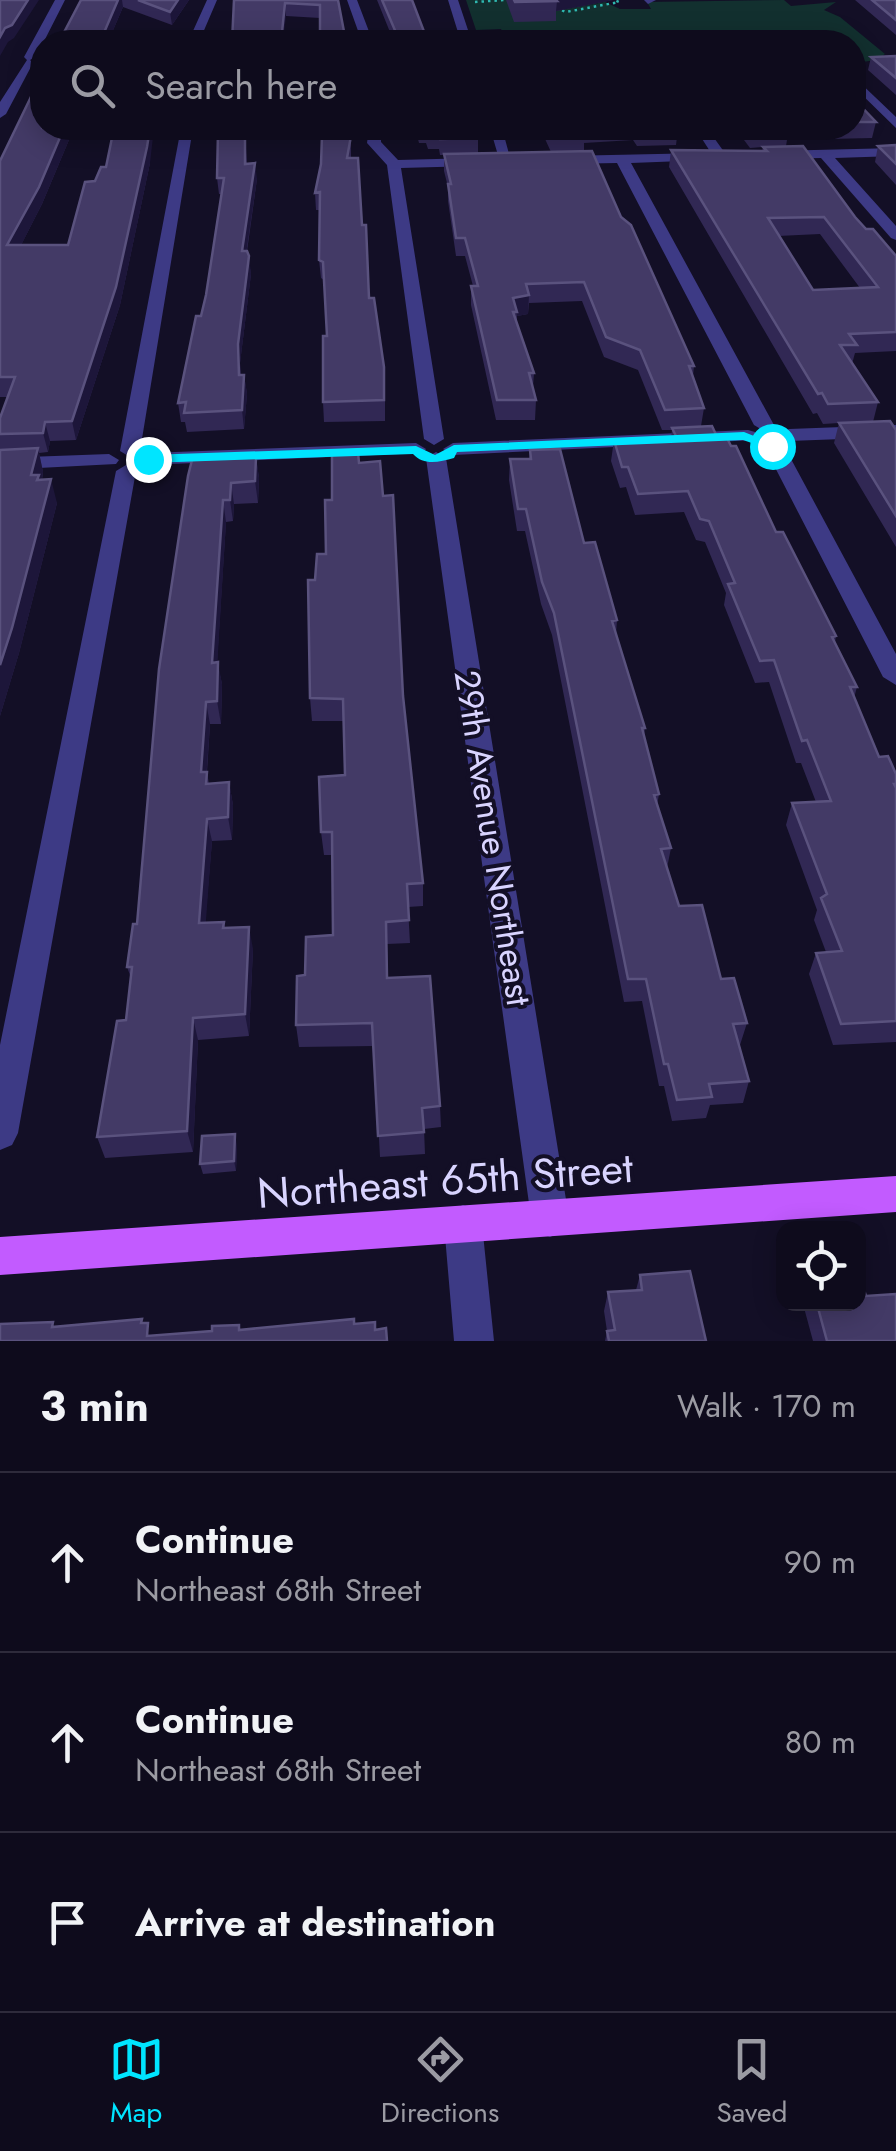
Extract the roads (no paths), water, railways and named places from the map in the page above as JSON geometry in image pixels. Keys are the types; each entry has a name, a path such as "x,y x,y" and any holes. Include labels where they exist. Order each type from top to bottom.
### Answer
{"main road":[{"name":"Northeast 65th Street","path":"0,1256 896,1194"}],"street":[{"path":"44,30 60,0"},
{"path":"198,30 212,0"},
{"path":"352,0 363,30"},
{"path":"459,1 465,30"},
{"path":"0,114 29,60"},
{"path":"866,93 896,124"},
{"path":"0,1132 186,140"},
{"name":"29th Avenue Northeast","path":"374,140 394,164 550,1218"},
{"path":"500,140 507,162"},
{"path":"709,140 720,156"},
{"path":"756,156 896,152"},
{"path":"825,154 896,235"},
{"path":"545,160 738,156"},
{"path":"622,159 896,676"},
{"path":"394,164 526,161"},
{"path":"0,464 896,430"},
{"path":"463,1224 474,1341"}]}
